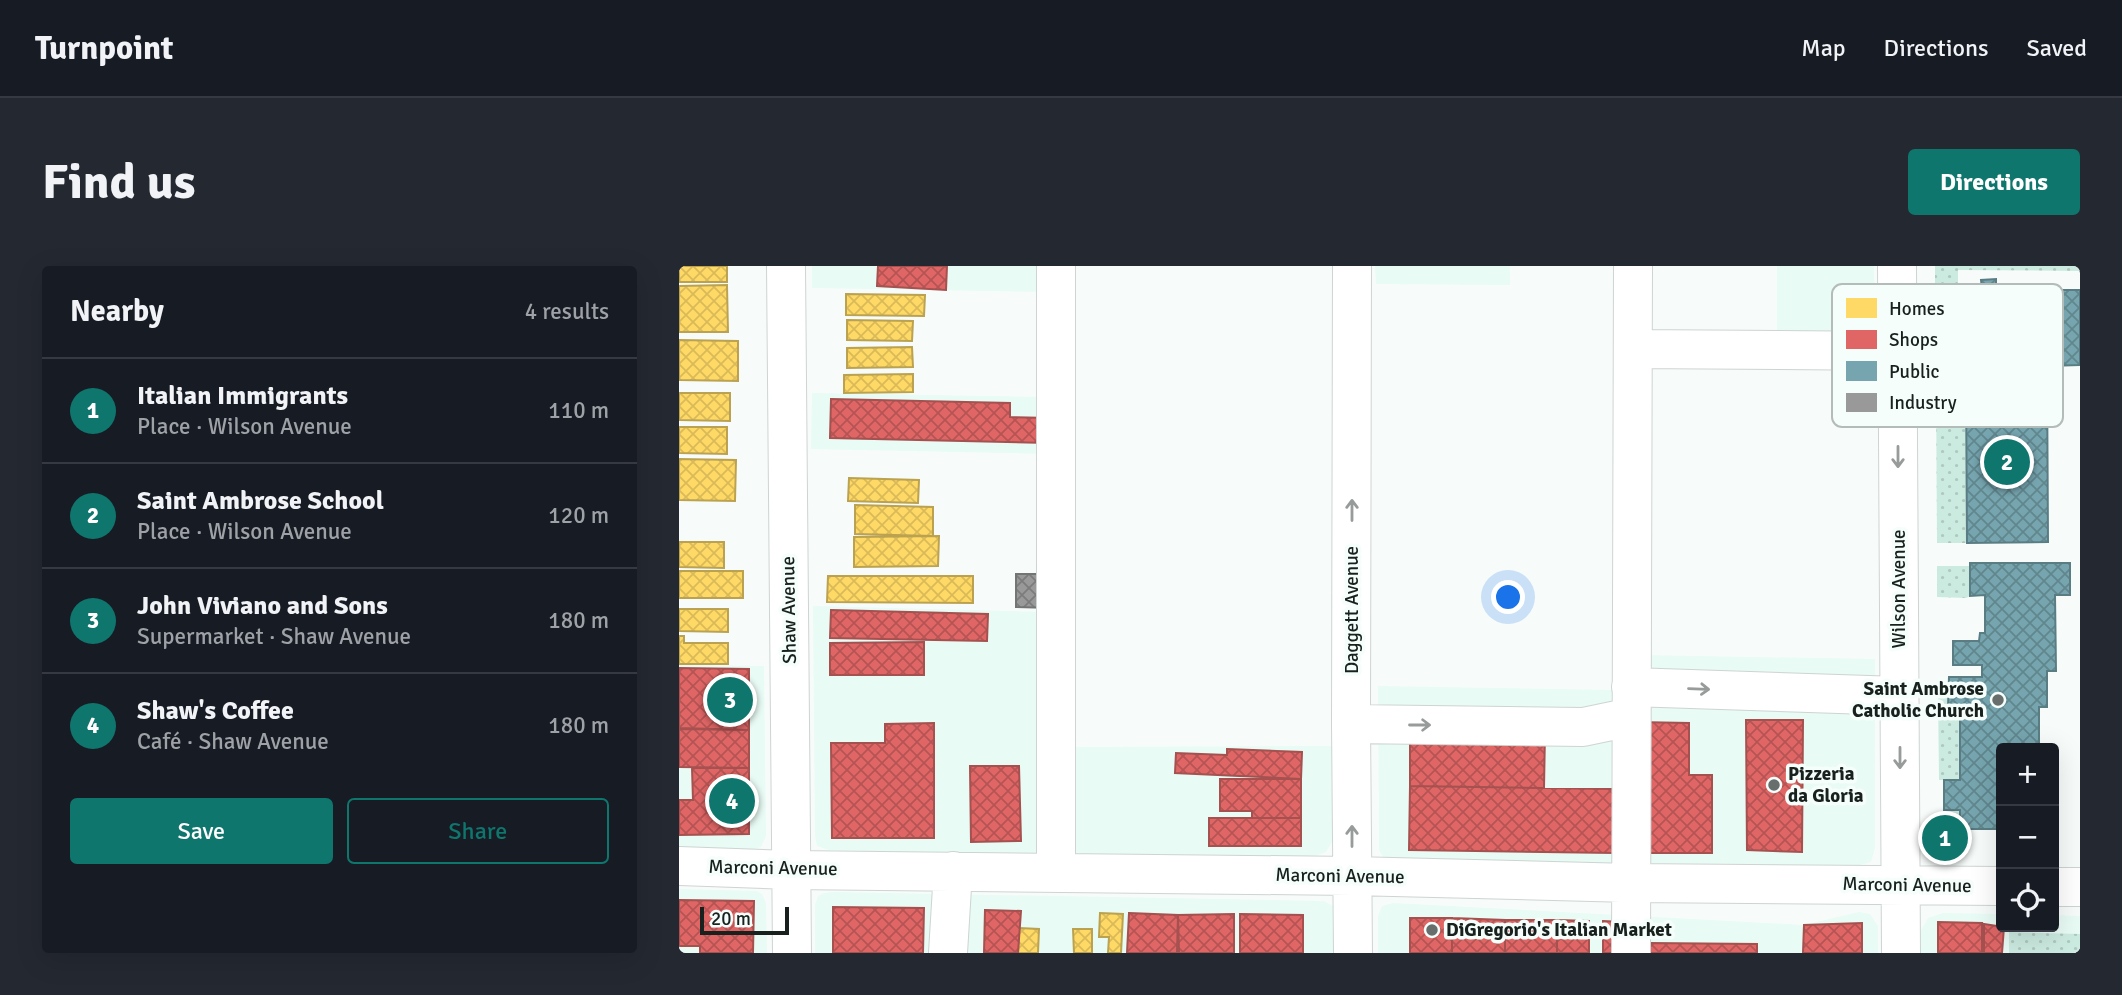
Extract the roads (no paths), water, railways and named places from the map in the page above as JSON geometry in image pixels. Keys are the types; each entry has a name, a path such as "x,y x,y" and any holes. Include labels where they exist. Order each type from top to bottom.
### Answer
{"street":[{"name":"Shaw Avenue","path":"786,266 792,953"},
{"path":"1056,266 1056,872"},
{"name":"Daggett Avenue","path":"1352,266 1353,953"},
{"path":"1631,953 1633,266"},
{"name":"Wilson Avenue","path":"1897,266 1897,284"},
{"path":"1633,349 1832,351"},
{"name":"Wilson Avenue","path":"1898,427 1901,953"},
{"path":"1351,724 1583,726 1631,702 1899,696"},
{"name":"Marconi Avenue","path":"679,866 1631,883 1996,886"},
{"path":"948,953 953,871"},
{"path":"2059,887 2080,887"}],"place":[{"name":"Saint Ambrose School","path":"2007,462"},
{"name":"John Viviano and Sons","path":"730,700"},
{"name":"Saint Ambrose Catholic Church","path":"1998,700"},
{"name":"Pizzeria da Gloria","path":"1774,785"},
{"name":"Shaw's Coffee","path":"732,801"},
{"name":"Italian Immigrants","path":"1945,838"},
{"name":"DiGregorio's Italian Market","path":"1432,930"}]}
